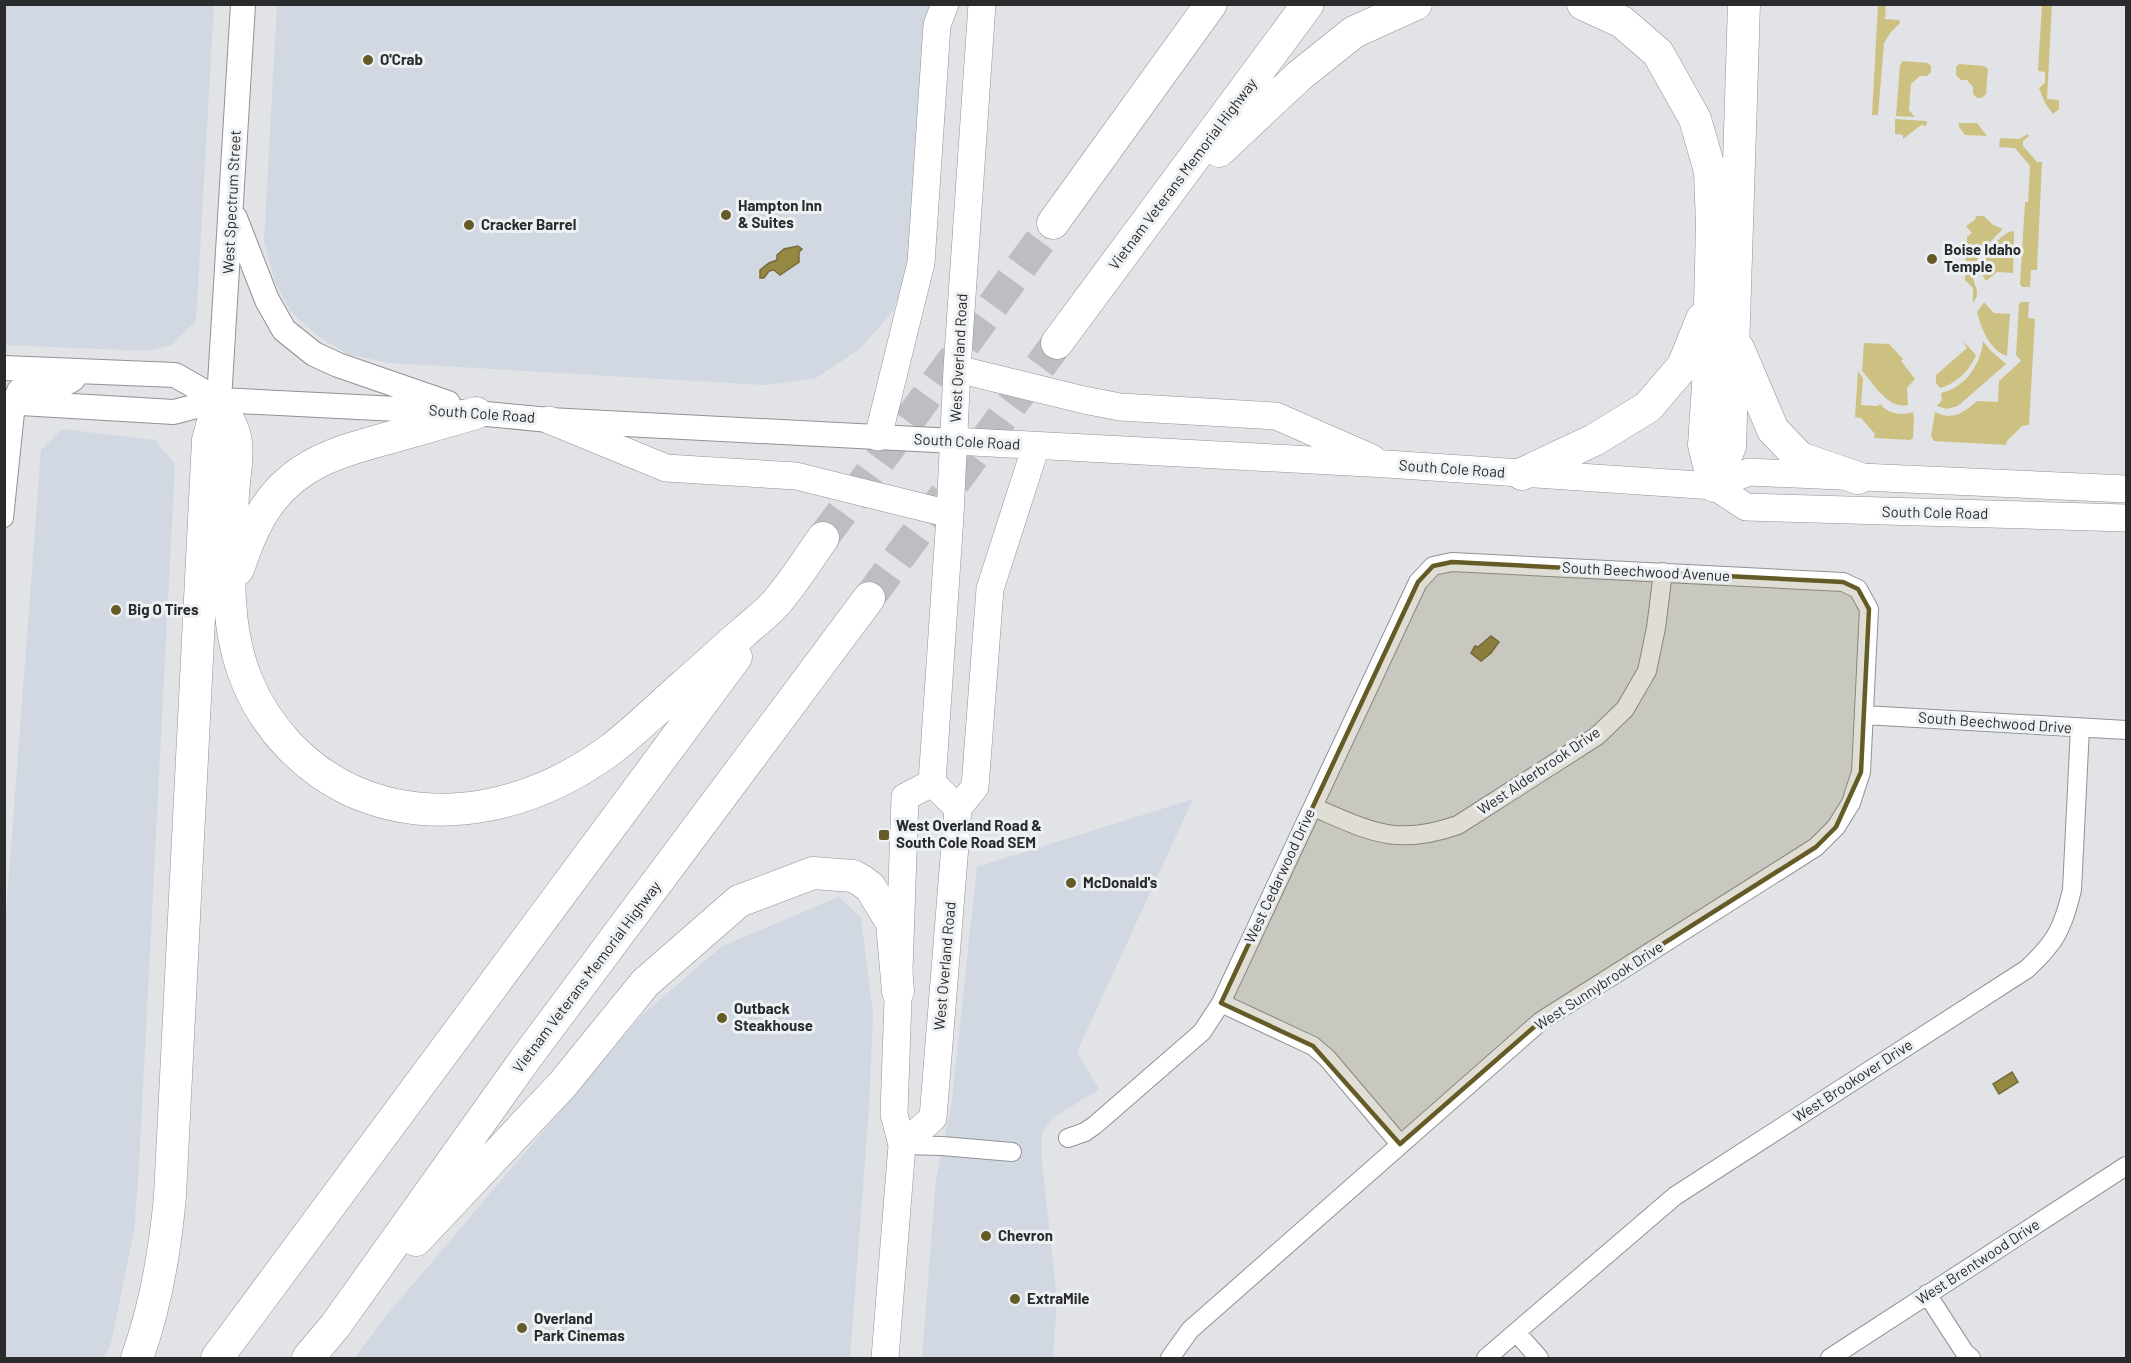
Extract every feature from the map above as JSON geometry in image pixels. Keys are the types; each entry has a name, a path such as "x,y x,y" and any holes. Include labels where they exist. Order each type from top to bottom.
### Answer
{"highway":[{"path":"1053,223 1211,4"},
{"name":"Vietnam Veterans Memorial Highway","path":"1057,343 1308,4"},
{"path":"1161,205 1299,76 1354,32 1416,4"},
{"path":"1583,4 1622,22 1658,53 1695,119 1710,171 1712,225 1708,385 1704,444 1714,486"},
{"path":"1714,486 1730,446 1744,4"},
{"path":"1741,45 1750,4"},
{"path":"1522,474 1594,440 1648,407 1683,366 1709,301"},
{"path":"1733,336 1773,430 1800,458 1858,478"},
{"path":"219,400 236,441 229,595 235,643 248,683 273,727 293,749 332,780 367,797 404,807 441,811 471,809 511,801 557,782 594,761 628,735 775,604"},
{"path":"136,1359 156,1292 166,1236 170,1196 208,440 219,400"},
{"path":"229,595 251,534 262,514 280,489 306,468 350,447 476,413"},
{"path":"217,1359 823,538"},
{"name":"Vietnam Veterans Memorial Highway","path":"308,1359 335,1326 526,1058 869,598"},
{"path":"335,1326 563,1084 645,982 739,901 813,873 853,876 870,887 892,923 898,991"}],"main road":[{"name":"West Spectrum Street","path":"219,400 243,4"},
{"path":"878,437 921,263 937,25 945,4"},
{"name":"West Overland Road","path":"932,783 982,4"},
{"path":"231,209 256,276 284,330 314,354 338,365 476,413"},
{"name":"South Cole Road","path":"4,368 175,375 219,400"},
{"path":"957,369 1120,407 1276,416 1387,464"},
{"path":"10,403 19,391 29,386 63,386 84,371"},
{"name":"South Cole Road","path":"10,403 174,412 219,400 476,413 549,420 1387,464 1714,486 1749,472 2127,489"},
{"path":"549,420 666,468 795,476 950,514"},
{"path":"885,1359 902,1145 894,1114 905,797 932,783 958,808 975,787 990,589 1036,446"},
{"name":"South Cole Road","path":"1714,486 1746,507 2127,518"},
{"name":"West Overland Road","path":"902,1145 933,1118 958,808"}],"street":[{"path":"4,518 10,403"},
{"name":"South Beechwood Avenue","path":"1432,567 1452,562 1663,572 1843,582 1858,589"},
{"name":"West Cedarwood Drive","path":"1068,1138 1085,1132 1095,1125 1202,1032 1221,1002 1418,582 1432,567"},
{"name":"West Alderbrook Drive","path":"1313,807 1371,832 1394,835 1435,833 1458,825 1597,736 1625,709 1647,670 1656,628 1663,572"},
{"name":"West Sunnybrook Drive","path":"1170,1359 1191,1330 1541,1021 1816,848 1836,827 1851,803 1861,772 1869,609 1858,589"},
{"name":"South Beechwood Drive","path":"1864,715 2127,730"},
{"name":"West Brookover Drive","path":"1486,1359 1675,1196 2026,969 2044,953 2058,935 2072,890 2080,728"},
{"path":"1221,1002 1313,1046 1327,1058 1400,1144"},
{"path":"902,1145 1012,1152"},
{"name":"West Brentwood Drive","path":"1830,1359 2127,1166"},
{"path":"1927,1294 1971,1359"},
{"path":"1516,1332 1539,1359"}],"highlighted area":[{"path":"1452,562 1843,582 1858,589 1869,609 1861,772 1836,827 1816,847 1541,1021 1400,1144 1313,1046 1221,1003 1418,582 1433,566"}],"shaded area":[{"path":"5,4 214,5 196,321 171,345 149,351 5,345"},
{"path":"277,5 931,5 912,260 893,311 860,349 816,378 765,385 389,363 347,354 318,336 291,312 275,282 264,241"},
{"path":"1878,5 1886,5 1885,19 1899,20 1900,23 1884,43 1878,115 1872,115"},
{"path":"2042,5 2052,5 2047,99 2059,100 2059,109 2053,114 2045,103 2039,88 2045,83 2045,72 2038,71"},
{"path":"1903,61 1928,63 1931,66 1931,72 1927,76 1920,76 1911,84 1909,110 1915,117 1896,116 1900,65"},
{"path":"1959,64 1984,66 1988,69 1986,94 1982,98 1977,98 1973,94 1973,87 1967,80 1961,80 1956,75 1956,67"},
{"path":"1895,119 1927,121 1926,126 1921,125 1903,139 1903,135 1895,134"},
{"path":"1959,123 1977,123 1987,136 1965,135"},
{"path":"2028,134 2029,136 2023,141 2023,146 2037,162 2042,162 2037,270 2031,270 2030,287 2022,287 2020,284 2025,202 2028,202 2030,166 2015,148 1999,147 2000,138 2019,139"},
{"path":"1976,216 1984,216 1993,225 2003,229 1988,244 1975,265 1973,277 1977,293 1973,303 1973,288 1965,280 1967,237 1972,233 1966,226 1975,220"},
{"path":"2011,231 2014,232 2013,273 1997,272 1986,281 1979,270 1996,242"},
{"path":"798,246 802,249 799,252 799,262 780,275 774,270 769,271 764,278 760,278 760,270 777,260 777,255 784,249"},
{"path":"1984,302 1994,313 2010,314 2007,356 1991,344 1984,332 1977,312"},
{"path":"2029,302 2028,318 2035,319 2029,425 2022,426 2007,441 2006,445 1934,441 1931,436 1935,412 1953,416 1977,401 1998,402 1999,381 2021,361 2016,355 2019,304"},
{"path":"1962,340 1976,355 1962,376 1940,388 1936,383 1936,375 1967,348"},
{"path":"1983,341 2006,364 1958,406 1947,409 1937,406 1942,400 1941,393 1957,386 1970,374 1979,358"},
{"path":"1864,343 1889,344 1903,359 1901,361 1915,379 1907,388 1908,405 1888,400 1862,371"},
{"path":"1858,371 1863,378 1861,405 1878,406 1880,404 1887,410 1899,414 1913,412 1913,438 1910,440 1874,438 1875,434 1861,418 1855,417"},
{"path":"62,429 155,440 175,464 139,1166 134,1232 110,1347 104,1358 5,1358 5,927 41,450"},
{"path":"1491,636 1499,642 1481,661 1471,653 1475,646 1478,647"},
{"path":"1193,799 1077,1052 1099,1089 1053,1118 1042,1133 1041,1152 1057,1300 1053,1358 922,1358 936,1178 951,1108 977,867"},
{"path":"839,897 861,918 873,1013 869,1108 850,1358 355,1358 381,1322 640,1017 722,946"},
{"path":"2012,1072 2018,1082 1999,1094 1993,1084"}],"tunnel":[{"path":"823,538 1053,223"},
{"path":"869,598 1057,343"}],"place":[{"name":"O'Crab","path":"368,60"},
{"name":"Hampton Inn & Suites","path":"726,215"},
{"name":"Cracker Barrel","path":"469,225"},
{"name":"Boise Idaho Temple","path":"1932,259"},
{"name":"Big O Tires","path":"116,610"},
{"name":"West Overland Road & South Cole Road SEM","path":"884,835"},
{"name":"McDonald's","path":"1071,883"},
{"name":"Outback Steakhouse","path":"722,1018"},
{"name":"Chevron","path":"986,1236"},
{"name":"ExtraMile","path":"1015,1299"},
{"name":"Overland Park Cinemas","path":"522,1328"}]}
